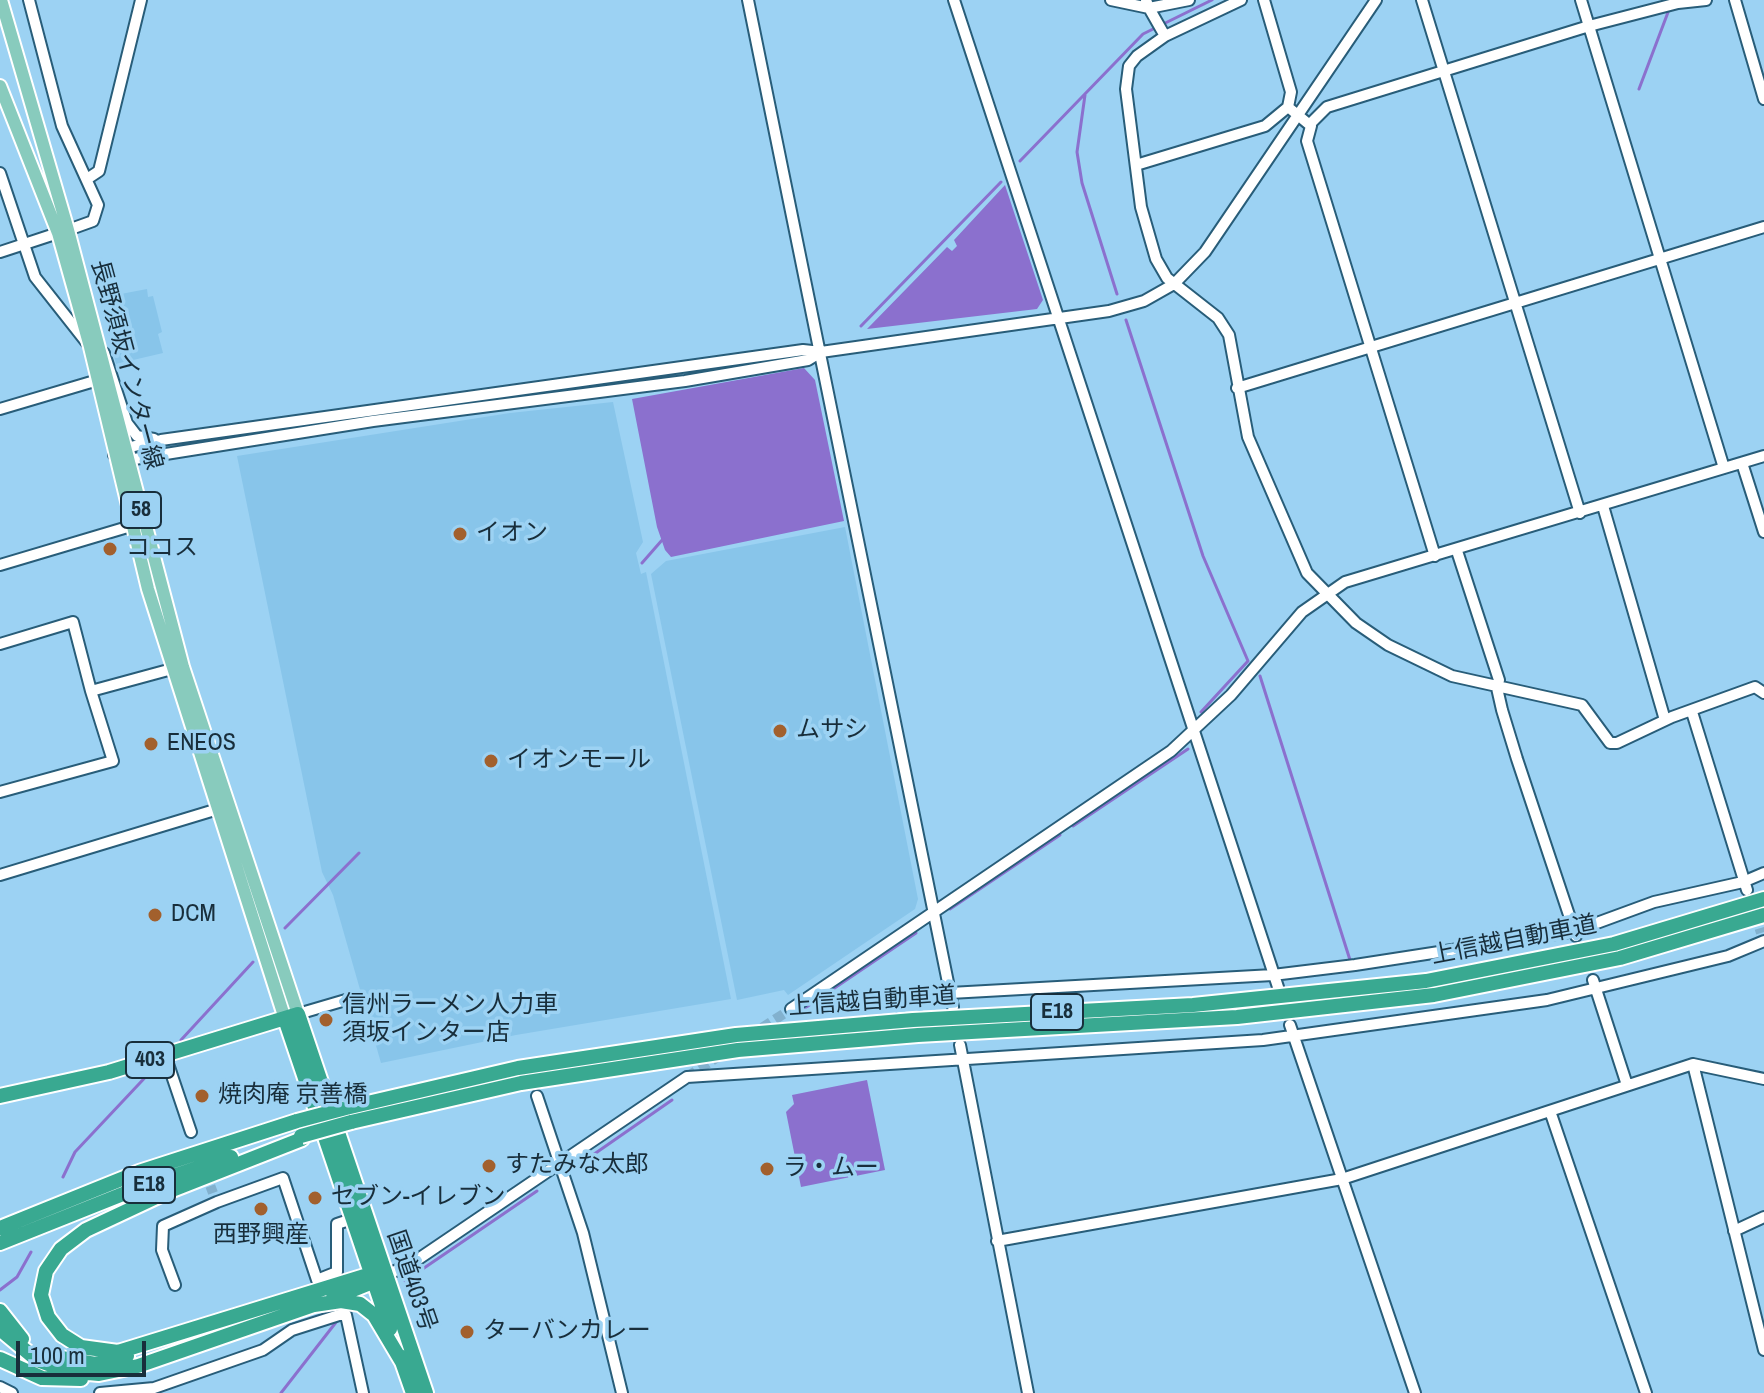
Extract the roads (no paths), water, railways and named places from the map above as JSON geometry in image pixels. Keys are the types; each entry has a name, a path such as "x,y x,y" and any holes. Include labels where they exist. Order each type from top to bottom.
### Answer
{"highway":[{"name":"上信越自動車道","path":"0,1243 143,1186 348,1115 518,1068 736,1035 913,1020 1193,1005 1426,981 1614,944 1764,899"},
{"name":"上信越自動車道","path":"348,1115 521,1083 724,1051 867,1038 1237,1017 1434,995 1620,958 1764,915"},
{"name":"403","path":"0,1096 109,1072 291,1016"},
{"name":"国道403号","path":"291,1016 352,1219 426,1393"},
{"name":"国道403号","path":"291,1016 413,1393"},
{"name":"上信越自動車道","path":"0,1225 139,1172 300,1132"},
{"path":"300,1132 103,1220 72,1239 52,1260 41,1295 48,1317 62,1335 81,1347 104,1352 162,1340 377,1277"},
{"path":"0,1359 28,1374 54,1380 117,1372 314,1305 377,1277"},
{"path":"314,1305 341,1301 367,1309 379,1322 402,1362"},
{"path":"0,1311 31,1346 54,1357 81,1364 109,1362 162,1340"},
{"path":"0,1329 25,1353 51,1366 82,1373 117,1372"}],"main road":[{"name":"長野須坂インター線","path":"1,0 183,667 291,1016"},
{"name":"長野須坂インター線","path":"0,86 63,232"},
{"name":"長野須坂インター線","path":"93,342 98,380 123,454 131,526 172,669 291,1016"}],"street":[{"path":"0,252 88,224 98,211 62,126 29,0"},
{"path":"87,179 99,171 141,0"},
{"path":"748,0 953,1007"},
{"path":"954,0 1278,987"},
{"path":"1111,0 1147,4 1189,0"},
{"path":"1241,0 1164,34 1137,56 1126,78 1136,165 1144,220 1156,259 1174,284 1222,322 1231,342 1248,437 1266,486 1307,573 1356,623 1388,645 1452,676 1582,705 1610,743 1617,743 1665,720 1755,687 1764,693"},
{"path":"1264,0 1291,92 1288,107"},
{"path":"123,454 161,440 672,367 803,350 821,352 1131,306 1174,284 1205,252 1376,0"},
{"path":"1422,0 1580,513"},
{"path":"1581,0 1724,468"},
{"path":"1435,556 1307,141 1310,124 1327,107 1589,26 1678,3 1706,0"},
{"path":"1735,0 1764,99"},
{"path":"1147,4 1164,34"},
{"path":"1136,165 1265,126 1280,110 1288,107"},
{"path":"1288,107 1310,124"},
{"path":"0,173 23,244 40,284 93,342 113,371 130,428 143,438 161,440"},
{"path":"1237,388 1764,227"},
{"path":"123,454 685,381 808,360 821,352"},
{"path":"0,409 98,380"},
{"path":"791,1009 1194,732 1302,612 1345,582 1392,565 1457,551 1764,456"},
{"path":"1742,463 1764,532"},
{"path":"1603,506 1665,720"},
{"path":"0,565 131,526"},
{"path":"1457,551 1499,680 1497,688 1517,759 1576,934"},
{"path":"0,644 73,622 113,761 0,792"},
{"path":"91,691 172,669"},
{"path":"1692,712 1745,886"},
{"path":"0,875 218,809"},
{"path":"950,993 1273,975 1576,934 1654,902 1745,886 1764,873"},
{"path":"377,1277 411,1264 687,1077 963,1057 1113,1051 1292,1030 1446,1017 1728,956 1763,939"},
{"path":"1595,985 1627,1085"},
{"path":"291,1016 356,997"},
{"path":"1292,1030 1415,1393"},
{"path":"960,1045 1028,1393"},
{"path":"165,1055 191,1132"},
{"path":"1693,1064 1764,1350"},
{"path":"997,1241 1342,1179 1693,1064 1764,1079"},
{"path":"537,1096 558,1167 580,1222 622,1393"},
{"path":"1550,1111 1646,1393"},
{"path":"175,1285 162,1250 163,1226 215,1198 283,1178 317,1280 337,1272 337,1224 352,1219"},
{"path":"1734,1231 1764,1217"},
{"path":"100,1393 154,1388 263,1350 292,1330 346,1315 363,1393"},
{"path":"0,1387 12,1393"}],"waterway":[{"path":"1020,161 1143,34 1212,0"},
{"path":"1639,89 1670,7"},
{"path":"1085,95 1077,152 1082,183 1117,294"},
{"path":"861,326 1001,182"},
{"path":"1126,320 1203,556 1248,661 1201,712"},
{"path":"642,563 663,539"},
{"path":"1260,676 1350,960"},
{"path":"1073,826 1188,749"},
{"path":"950,909 1060,835"},
{"path":"285,928 359,853"},
{"path":"799,1012 916,933"},
{"path":"181,1040 253,962"},
{"path":"63,1177 75,1152 154,1068"},
{"path":"577,1166 672,1100"},
{"path":"405,1281 537,1191"},
{"path":"0,1290 17,1277 31,1252"},
{"path":"281,1393 337,1321"}],"tunnel":[{"path":"1755,914 1761,933"},
{"path":"687,1077 791,1009"},
{"path":"205,1172 213,1193"}],"place":[{"name":"イオン","path":"460,534"},
{"name":"ココス","path":"110,549"},
{"name":"ムサシ","path":"780,731"},
{"name":"ENEOS","path":"151,744"},
{"name":"イオンモール","path":"491,761"},
{"name":"DCM","path":"155,915"},
{"name":"信州ラーメン人力車 須坂インター店","path":"326,1020"},
{"name":"焼肉庵 京善橋","path":"202,1096"},
{"name":"すたみな太郎","path":"489,1166"},
{"name":"ラ・ムー","path":"767,1169"},
{"name":"セブン-イレブン","path":"315,1198"},
{"name":"西野興産","path":"261,1209"},
{"name":"ターバンカレー","path":"467,1332"}]}
